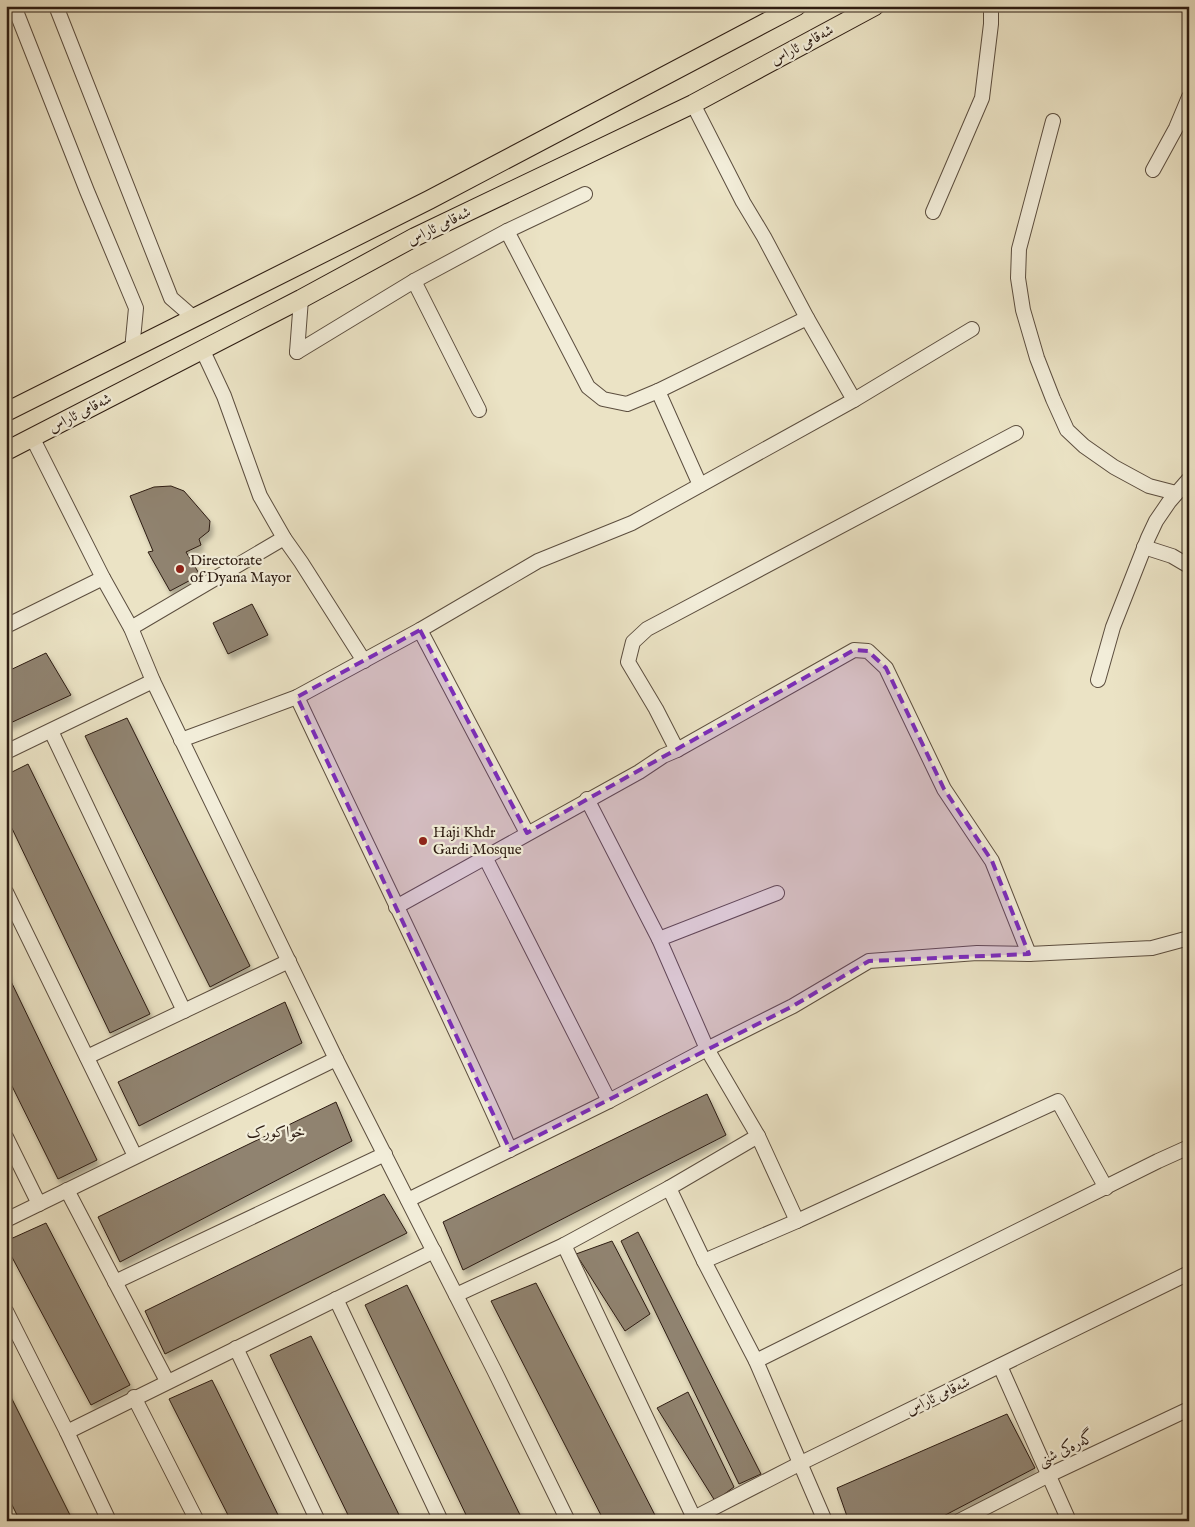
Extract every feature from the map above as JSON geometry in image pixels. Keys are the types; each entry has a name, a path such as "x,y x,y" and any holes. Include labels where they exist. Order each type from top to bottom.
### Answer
{"main road":[{"name":"شەقامی ئاراس","path":"6,412 429,200 797,6"},
{"name":"شەقامی ئاراس","path":"6,451 301,299 414,238 693,104 875,6"},
{"path":"414,238 428,221 432,206 429,200"}],"street":[{"path":"14,6 87,192 136,308 132,350"},
{"path":"56,6 171,298 194,318"},
{"path":"933,212 982,98 991,24 991,6"},
{"path":"1153,170 1176,128 1189,97"},
{"path":"693,104 743,202 854,400"},
{"path":"1054,121 1019,249 1018,278 1023,310 1038,358 1067,430 1084,446 1114,467 1149,486 1176,494"},
{"path":"301,299 297,352 414,282 506,231 585,194"},
{"path":"506,231 588,387 603,399 627,404 658,391 807,318"},
{"path":"414,282 479,410"},
{"path":"181,740 297,696 420,630 538,561 632,523 854,400 972,329"},
{"path":"202,349 224,396 260,496 284,538 364,661"},
{"path":"658,391 700,485"},
{"path":"677,750 660,716 628,662 633,642 647,629 1016,433"},
{"path":"32,437 103,578 131,628 153,681 181,740 336,1059 568,1521"},
{"path":"1098,680 1113,628 1156,521 1189,479"},
{"path":"131,628 284,538"},
{"path":"1144,548 1172,556 1189,566"},
{"path":"6,626 103,578"},
{"path":"420,630 527,833"},
{"path":"396,907 854,650 868,651 886,668 944,790 992,861 1029,954"},
{"path":"6,752 153,681"},
{"path":"297,696 457,1032 510,1150"},
{"path":"51,731 184,1011"},
{"path":"587,799 659,939 707,1049 758,1136 797,1221"},
{"path":"485,857 609,1101"},
{"path":"6,892 135,1156"},
{"path":"659,939 777,893"},
{"path":"408,1200 609,1101 793,1006 869,961 977,953 1029,954 1152,948 1189,938"},
{"path":"86,1057 289,961"},
{"path":"6,1220 336,1059"},
{"path":"704,1261 797,1221 1058,1101 1106,1188"},
{"path":"456,1295 564,1245 669,1188 758,1136"},
{"path":"6,1137 40,1204"},
{"path":"756,1361 1106,1188 1158,1160 1189,1147"},
{"path":"116,1282 384,1154"},
{"path":"669,1188 704,1261 756,1361 825,1521"},
{"path":"68,1190 166,1382"},
{"path":"564,1245 692,1519"},
{"path":"67,1432 134,1397 434,1251"},
{"name":"شەقامی ئاراس","path":"692,1519 801,1462 1189,1273"},
{"path":"336,1299 441,1521"},
{"path":"6,1311 67,1432 108,1521"},
{"path":"236,1348 318,1521"},
{"path":"1000,1366 1069,1521"},
{"path":"134,1397 197,1521"},
{"name":"گەرەکی شنی","path":"959,1521 1049,1475 1189,1409"}],"highlighted area":[{"path":"420,630 527,833 854,650 868,651 886,668 944,789 992,861 1029,954 869,961 793,1006 510,1150 297,697"}],"building":[{"path":"171,486 184,491 210,521 209,531 199,539 201,545 186,552 200,575 170,591 148,552 153,551 130,496 154,487"},
{"path":"252,604 268,635 228,654 213,623"},
{"path":"46,653 71,695 6,725 6,672"},
{"path":"127,718 250,966 210,987 85,736"},
{"path":"28,764 150,1014 110,1033 6,816 6,775"},
{"path":"6,971 97,1160 58,1179 6,1074"},
{"path":"285,1002 302,1043 139,1126 118,1082"},
{"path":"707,1094 726,1135 463,1270 443,1222"},
{"path":"336,1102 352,1141 120,1262 98,1217"},
{"path":"384,1194 407,1233 165,1354 145,1311"},
{"path":"46,1223 130,1385 91,1405 6,1246 6,1241"},
{"path":"638,1232 761,1474 739,1484 621,1241"},
{"path":"612,1241 650,1314 625,1331 576,1254"},
{"path":"536,1283 658,1521 604,1521 491,1301"},
{"path":"407,1285 523,1521 469,1521 365,1305"},
{"path":"311,1336 402,1521 351,1521 270,1355"},
{"path":"212,1380 281,1521 231,1521 169,1399"},
{"path":"6,1387 73,1521 20,1521 6,1493"},
{"path":"688,1392 734,1487 715,1501 657,1408"},
{"path":"1007,1414 1035,1468 934,1521 844,1521 848,1519 837,1488"}],"place":[{"name":"Directorate of Dyana Mayor","path":"180,569"},
{"name":"Haji Khdr Gardi Mosque","path":"423,841"}],"district":[{"name":"خواکورک","path":"276,1133"}]}
